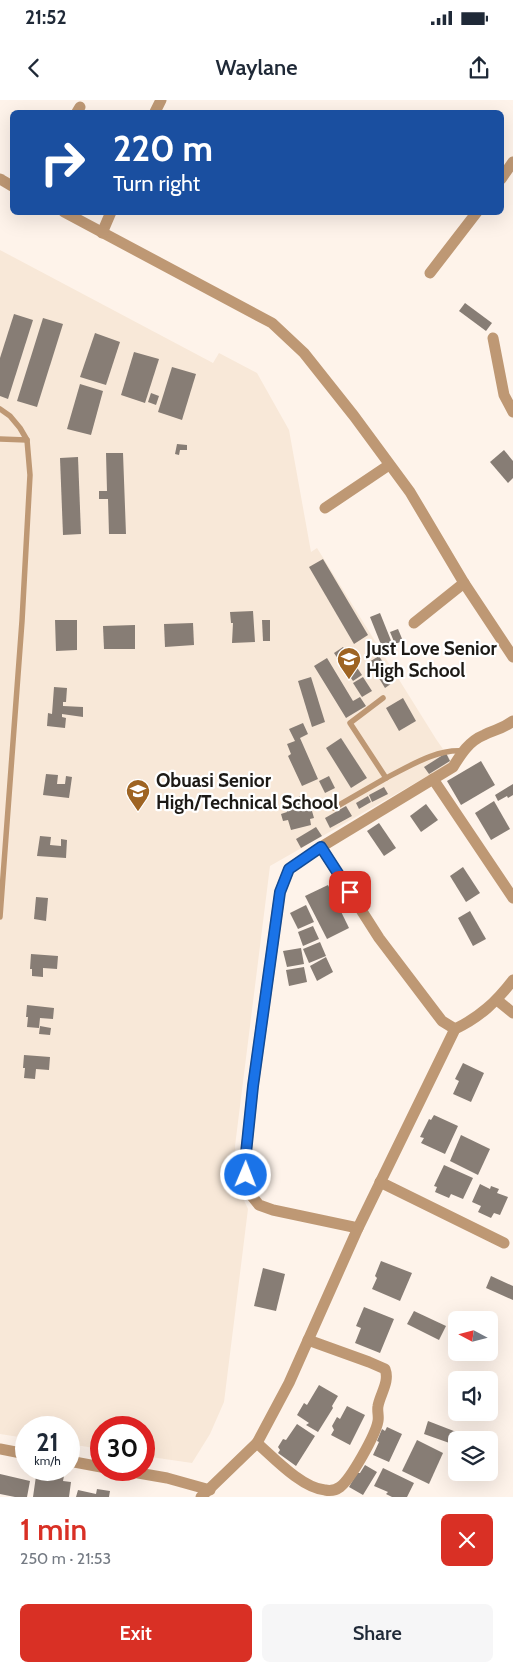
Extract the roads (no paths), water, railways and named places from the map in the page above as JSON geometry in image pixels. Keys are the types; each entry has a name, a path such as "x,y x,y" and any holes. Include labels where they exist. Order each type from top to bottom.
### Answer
{"street":[{"path":"504,175 513,162"},
{"path":"69,215 272,323 304,353 354,416 410,492 464,583 513,658"},
{"path":"102,233 110,215"},
{"path":"430,272 475,215"},
{"path":"493,338 504,395 513,412"},
{"path":"325,508 389,465"},
{"path":"414,624 464,583"},
{"path":"358,1228 273,1210 260,1204 251,1195 246,1175 246,1153 253,1086 280,892 289,869 321,847 453,767 463,751 475,740 485,734 502,729 513,721"},
{"path":"433,779 513,898"},
{"path":"321,847 379,938 442,1021 455,1029"},
{"path":"155,1476 166,1478 206,1493 257,1443 289,1383 358,1228 455,1029 468,1023 497,1000 513,980"},
{"path":"497,1000 513,1013"},
{"path":"380,1182 504,1243"},
{"path":"257,1443 298,1478 308,1484 326,1490 334,1490 341,1486 349,1476 376,1429 379,1419 378,1405 387,1375 385,1369 308,1340"},
{"path":"0,1449 15,1452"}],"lane":[{"path":"0,409 10,416 27,440 30,474 22,621 0,917"},
{"path":"0,439 27,440"},
{"path":"383,698 350,724 386,778"},
{"path":"334,808 386,778 428,757 450,750 463,751"}],"place":[{"name":"Just Love Senior High School","path":"349,680"},
{"name":"Obuasi Senior High/Technical School","path":"138,812"}]}
